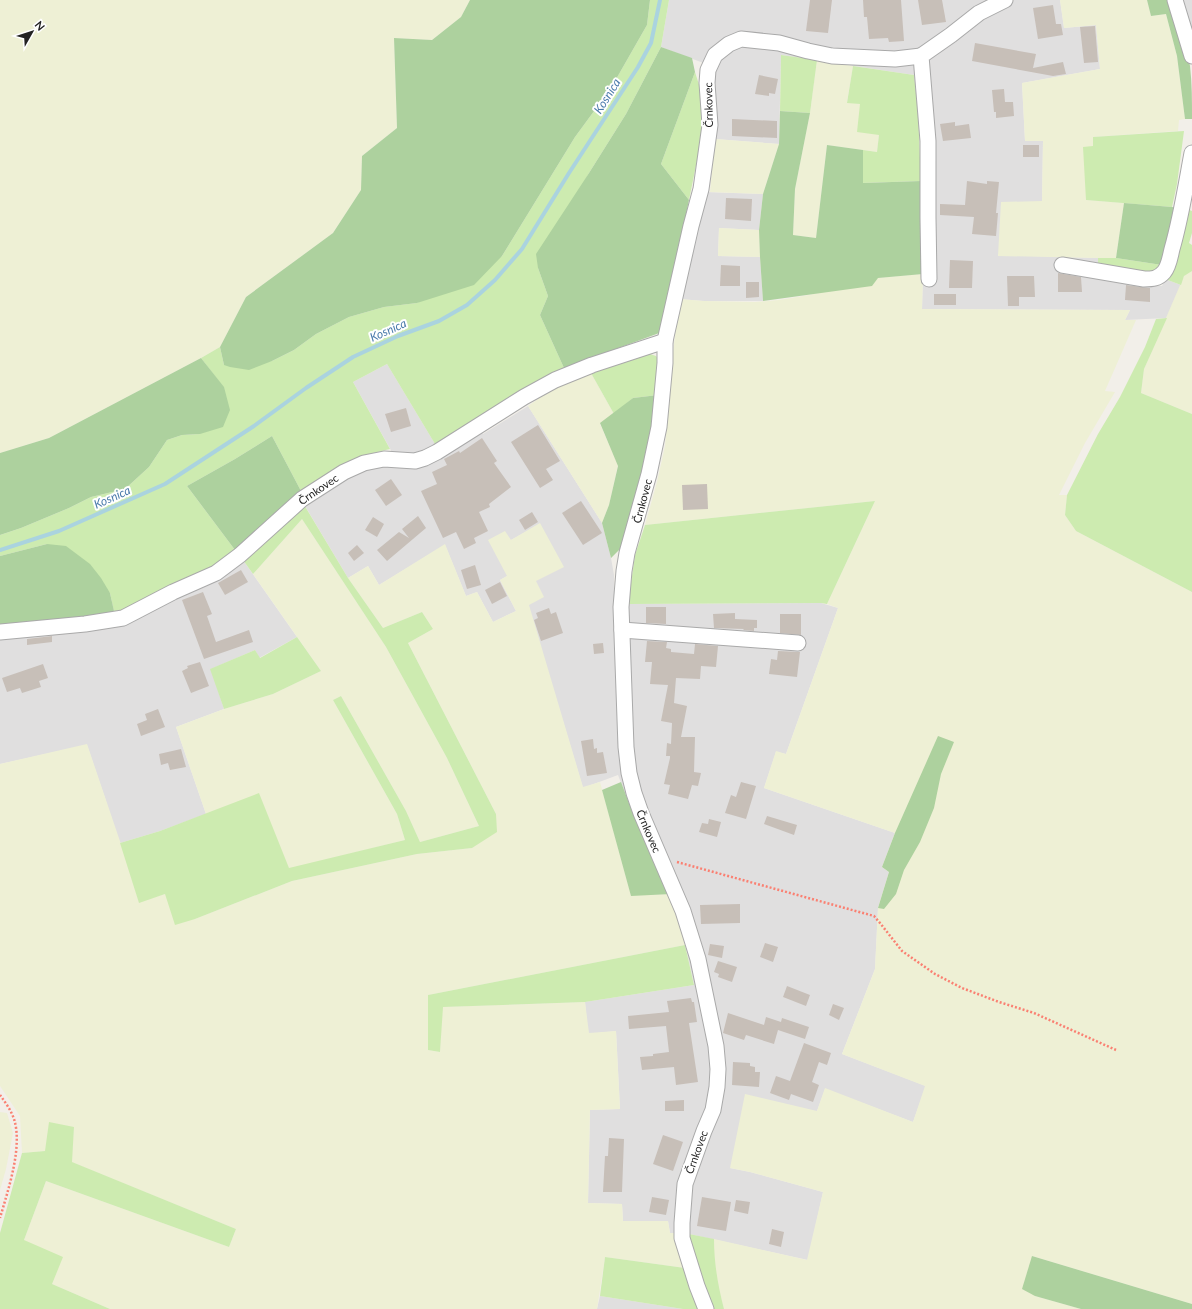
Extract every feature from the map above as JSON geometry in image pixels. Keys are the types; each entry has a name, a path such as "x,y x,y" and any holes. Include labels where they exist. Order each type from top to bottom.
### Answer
{"street":[{"name":"Črnkovec","path":"706,1309 682,1238 682,1217 685,1184 713,1110 718,1069 713,1032 698,959 683,911 641,813 629,774 626,747 621,607 627,553 649,474 659,427 665,363 665,341 691,226 701,189 710,125 707,83 708,70 714,55 729,44 741,39 779,43 832,56 895,59 921,56 979,13 1005,0"},
{"path":"1175,0 1192,56"},
{"path":"921,56 928,141 929,279"},
{"path":"1062,265 1144,279 1154,279 1159,276 1166,268 1174,242 1183,204 1192,152"},
{"name":"Črnkovec","path":"0,632 85,624 123,618 173,592 216,573 240,555 302,499 344,472 364,463 384,459 415,461 425,458 524,397 555,380 592,365 665,341"},
{"path":"622,630 798,643"}],"path":[{"path":"659,856 692,867 874,916 902,951 935,974 962,988 1034,1013 1116,1050"},
{"path":"0,1095 14,1118 17,1140 12,1177 0,1218"}],"shaded area":[{"path":"669,0 1060,0 1064,28 1096,25 1100,69 1022,83 1025,141 1043,141 1042,202 998,255 1098,258 1098,275 1162,286 1165,279 1181,285 1167,318 1125,320 1130,310 922,309 923,274 921,155 914,75 781,55 779,144 715,139 714,67 661,47"},
{"path":"1179,0 1192,0 1192,43"},
{"path":"704,192 763,194 759,230 719,228 718,256 760,257 763,301 704,301 679,299"},
{"path":"387,364 435,444 473,420 483,434 528,406 602,523 614,575 614,601 628,604 821,603 838,608 786,754 776,752 764,788 895,833 882,867 889,872 878,908 875,969 842,1054 926,1086 913,1122 825,1089 817,1111 730,1168 823,1192 808,1260 689,1234 670,1233 668,1221 623,1221 622,1204 588,1203 590,1110 620,1109 616,1031 588,1034 585,1002 694,985 677,907 632,811 618,775 583,788 528,605 535,582 540,524 511,540 507,576 500,580 516,611 493,622 477,592 466,596 445,545 379,585 368,566 348,578 303,503 342,475 398,463 353,382"},
{"path":"243,560 297,637 259,658 255,650 211,669 224,709 176,727 206,814 160,831 120,843 87,745 0,764 0,635"},
{"path":"600,1296 683,1309 597,1309"}],"green space":[{"path":"0,0 470,0 461,17 432,40 394,38 397,128 362,156 361,190 333,233 246,297 220,347 49,438 0,453"},
{"path":"470,0 650,0 647,25 611,88 575,137 502,256 474,285 417,303 384,307 349,317 316,334 294,350 249,370 224,365 220,347 246,297 333,233 361,190 362,156 397,128 394,38 432,40 461,17"},
{"path":"650,0 669,0 661,47 626,114 589,173 538,268 548,296 540,315 564,368 473,420 435,444 387,364 353,382 390,449 369,454 339,467 301,491 272,436 187,486 235,550 212,569 115,616 110,593 47,544 0,556 0,535 69,508 91,497 125,489 149,467 167,440 182,435 200,434 224,388 201,358 220,347 224,365 272,361 294,350 316,334 349,317 384,307 417,303 502,256 575,137 611,88 647,25"},
{"path":"1060,0 1147,0 1151,16 1166,14 1177,56 1185,119 1179,120 1178,131 1093,137 1086,200 1124,203 1116,258 998,256 1001,202 1042,201 1043,141 1025,141 1022,83 1100,69 1096,25 1064,28"},
{"path":"1147,0 1171,0 1190,66 1192,85 1192,119 1185,119 1177,56 1166,14 1151,16"},
{"path":"661,47 692,58 695,72 661,164 689,200 662,332 564,368 540,315 548,296 538,268 536,254 626,114"},
{"path":"781,55 817,60 810,113 780,111"},
{"path":"817,60 853,66 847,102 861,104 879,135 877,152 827,145 816,238 793,235 795,189 810,113"},
{"path":"853,66 914,75 918,112 921,181 862,183 863,150 877,152 879,135 857,132 860,104 847,103"},
{"path":"695,72 702,94 701,141 689,200 661,164"},
{"path":"780,111 810,113 795,189 793,235 816,238 827,145 863,150 863,183 921,181 923,274 878,278 872,286 763,301 759,230 763,194 779,144"},
{"path":"1184,131 1177,184 1172,207 1086,200 1083,147 1093,146 1093,137"},
{"path":"715,139 779,144 763,194 710,192"},
{"path":"1124,203 1178,208 1162,265 1116,258"},
{"path":"1187,209 1192,211 1192,233 1189,243 1192,245 1192,271 1184,276 1181,285 1165,279"},
{"path":"719,228 759,230 760,257 718,256"},
{"path":"1098,258 1116,258 1162,265 1154,275 1098,268"},
{"path":"1191,270 1192,414 1141,393 1144,369 1184,276"},
{"path":"923,274 922,309 1130,310 1125,320 1136,320 1105,391 1115,392 1085,443 1059,495 1067,495 1065,515 1076,531 1192,592 1192,1304 1032,1256 1035,1296 1081,1309 724,1309 718,1288 714,1257 714,1239 807,1260 823,1192 730,1168 745,1094 817,1111 825,1088 913,1122 925,1086 842,1054 875,969 878,908 889,872 882,867 895,833 764,788 776,751 786,754 838,608 827,604 875,501 645,525 665,446 679,299 755,302 779,300 809,295 877,278"},
{"path":"1167,318 1144,369 1141,393 1192,414 1192,592 1076,531 1065,515 1067,495 1098,434 1120,397 1145,347 1156,319"},
{"path":"650,354 656,356 660,362 658,395 633,398 614,414 591,373 642,355"},
{"path":"201,358 224,387 230,410 223,427 200,434 182,435 167,440 149,467 125,489 91,497 69,508 0,535 0,453 49,438"},
{"path":"591,373 614,414 600,424 618,465 609,505 602,523 528,406 554,388"},
{"path":"658,395 648,458 622,547 611,558 602,523 609,505 618,466 600,423 633,398"},
{"path":"272,436 301,491 235,550 187,486"},
{"path":"875,501 827,604 628,604 635,555 645,525"},
{"path":"303,503 348,578 383,628 422,612 433,629 408,643 496,814 497,832 472,848 417,854 292,881 195,919 175,925 165,894 139,903 120,843 160,831 259,793 289,868 405,840 397,814 333,700 341,696 406,811 420,842 479,826 447,758 386,647 302,519 253,574 243,560"},
{"path":"302,519 386,647 447,758 479,826 420,842 406,811 341,696 333,700 397,814 405,840 289,869 259,794 206,814 176,727 224,709 273,694 321,671 253,574"},
{"path":"540,523 564,567 536,581 544,597 529,605 583,787 600,782 631,895 671,894 677,907 685,945 428,995 428,1050 440,1052 442,1007 585,1002 589,1033 616,1031 620,1109 590,1110 588,1203 622,1204 623,1221 668,1221 670,1233 677,1233 685,1268 605,1257 597,1309 110,1309 52,1284 24,1240 46,1181 229,1247 236,1229 71,1162 74,1127 45,1151 22,1153 20,1116 0,1086 0,764 87,744 139,902 165,894 195,919 292,881 417,854 472,848 496,814 408,643 433,629 422,612 383,628 348,578 368,566 379,585 445,544 466,596 477,592 493,622 516,611 500,580 507,576 488,540 505,531 511,540"},
{"path":"47,544 66,546 90,564 110,593 115,616 0,628 0,556"},
{"path":"297,637 321,671 273,694 224,709 210,669 255,650 260,658"},
{"path":"938,736 954,742 941,774 934,808 920,842 904,870 896,894 884,909 878,908 889,872 882,867 895,833"},
{"path":"621,782 632,811 671,894 631,896 602,790"},
{"path":"685,945 694,985 585,1002 443,1007 440,1052 428,1050 428,995"},
{"path":"0,1112 7,1113 13,1133 0,1190"},
{"path":"49,1122 74,1127 72,1162 236,1229 229,1247 46,1181 24,1240 63,1257 52,1284 110,1309 0,1309 0,1233 22,1153 45,1151"},
{"path":"689,1234 714,1239 717,1274 724,1309 712,1309 688,1246"},
{"path":"1032,1256 1192,1304 1192,1309 1081,1309 1035,1296 1022,1289"},
{"path":"605,1257 685,1268 702,1309 683,1309 600,1296"}],"building":[{"path":"810,0 832,0 828,33 806,31"},
{"path":"863,0 901,0 904,41 889,42 888,38 869,39 867,17 864,17"},
{"path":"918,0 942,0 946,22 922,25"},
{"path":"1053,5 1056,24 1061,24 1063,35 1038,39 1033,8"},
{"path":"1095,26 1098,62 1084,63 1080,27"},
{"path":"975,43 1036,54 1033,68 1063,62 1066,74 1053,76 972,61"},
{"path":"759,75 778,79 775,94 769,93 769,96 755,94"},
{"path":"1004,89 1005,102 1013,102 1014,116 996,118 992,90"},
{"path":"732,119 777,121 777,138 732,136"},
{"path":"955,122 955,126 969,124 971,138 943,141 940,124"},
{"path":"1023,145 1039,145 1039,157 1023,157"},
{"path":"967,181 987,184 987,181 999,182 996,213 998,213 996,236 972,234 974,217 940,215 940,204 965,205"},
{"path":"726,198 752,199 751,221 725,219"},
{"path":"950,260 973,261 972,288 949,288"},
{"path":"721,265 740,266 740,286 720,286"},
{"path":"1058,273 1081,277 1082,292 1058,292"},
{"path":"1007,276 1034,276 1035,297 1019,297 1019,306 1008,306"},
{"path":"746,282 759,282 759,297 746,298"},
{"path":"1126,285 1150,288 1150,302 1125,300"},
{"path":"934,294 956,294 956,305 934,305"},
{"path":"406,408 411,426 391,432 385,414"},
{"path":"538,425 560,461 546,469 553,480 540,488 511,442"},
{"path":"482,438 497,461 494,463 511,487 489,504 490,507 479,512 488,531 474,538 476,543 464,549 456,532 443,538 421,491 437,484 432,472 447,465 444,459 459,451 460,453"},
{"path":"391,479 402,495 386,506 375,490"},
{"path":"707,484 708,509 683,510 682,485"},
{"path":"581,501 602,533 583,545 562,513"},
{"path":"532,512 538,522 525,530 519,520"},
{"path":"418,516 426,528 387,561 377,550 399,532 409,538 402,529"},
{"path":"373,517 384,524 377,537 365,530"},
{"path":"357,545 364,553 354,561 348,553"},
{"path":"475,565 481,585 467,589 461,570"},
{"path":"241,570 248,582 225,595 218,583"},
{"path":"500,582 507,596 492,604 485,590"},
{"path":"203,592 212,614 207,616 216,642 249,630 253,642 204,659 182,600"},
{"path":"646,607 666,607 666,624 646,623"},
{"path":"549,608 551,614 556,612 563,633 541,641 534,620 538,618 536,613"},
{"path":"735,613 735,619 757,620 757,628 754,628 754,631 743,630 744,629 714,628 713,614"},
{"path":"780,614 801,614 801,635 780,633"},
{"path":"52,636 52,642 27,645 27,639"},
{"path":"647,641 667,642 666,648 671,649 671,652 694,654 695,644 718,646 716,667 701,666 700,679 676,678 674,703 687,706 681,737 695,737 694,772 701,773 698,786 692,785 688,799 668,794 670,785 664,784 670,758 670,756 666,756 667,743 671,744 672,723 661,721 668,685 650,684 652,662 645,662"},
{"path":"603,643 604,653 594,654 593,644"},
{"path":"778,651 800,652 797,677 769,674 771,659 777,660"},
{"path":"200,662 209,686 191,693 182,671 188,668 187,666"},
{"path":"43,664 48,678 39,681 41,687 22,693 20,688 7,692 2,678"},
{"path":"158,709 165,727 141,736 137,724 147,720 145,714"},
{"path":"593,739 594,749 597,748 597,753 603,752 607,773 587,776 581,741"},
{"path":"181,749 186,767 170,770 168,763 161,765 159,754"},
{"path":"741,782 756,786 746,819 725,813 731,795 736,797"},
{"path":"767,816 797,825 794,835 764,824"},
{"path":"709,819 721,822 717,837 699,832 702,823 708,824"},
{"path":"740,904 740,923 701,924 700,905"},
{"path":"765,943 778,947 773,962 760,957"},
{"path":"710,944 724,946 722,958 708,955"},
{"path":"718,961 737,967 732,982 718,977 719,974 714,972"},
{"path":"787,986 810,995 806,1006 783,997"},
{"path":"691,998 692,1002 694,1002 697,1022 689,1023 698,1082 676,1085 674,1067 642,1070 640,1057 653,1056 653,1054 669,1052 666,1026 629,1029 628,1016 669,1012 667,1001"},
{"path":"833,1004 844,1008 839,1020 829,1015"},
{"path":"728,1013 764,1025 766,1017 781,1022 782,1018 809,1027 805,1039 778,1030 774,1044 746,1035 744,1040 723,1033"},
{"path":"804,1043 831,1053 827,1065 819,1062 812,1082 819,1085 813,1102 791,1094 789,1100 770,1093 776,1076 790,1081"},
{"path":"733,1062 750,1063 750,1066 755,1067 755,1072 760,1072 759,1087 732,1085"},
{"path":"684,1100 684,1111 665,1111 665,1101"},
{"path":"663,1135 683,1142 673,1171 653,1164"},
{"path":"609,1138 624,1139 622,1192 603,1192 605,1156 608,1156"},
{"path":"652,1197 669,1200 666,1215 649,1212"},
{"path":"702,1197 731,1202 726,1231 697,1226"},
{"path":"736,1200 750,1202 748,1214 734,1211"},
{"path":"772,1229 784,1232 781,1247 769,1244"}],"waterway":[{"name":"Kosnica","path":"0,550 59,531 165,484 254,426 306,388 353,357 398,336 439,321 467,305 495,280 522,249 569,173 638,67 651,43 660,0"}]}
